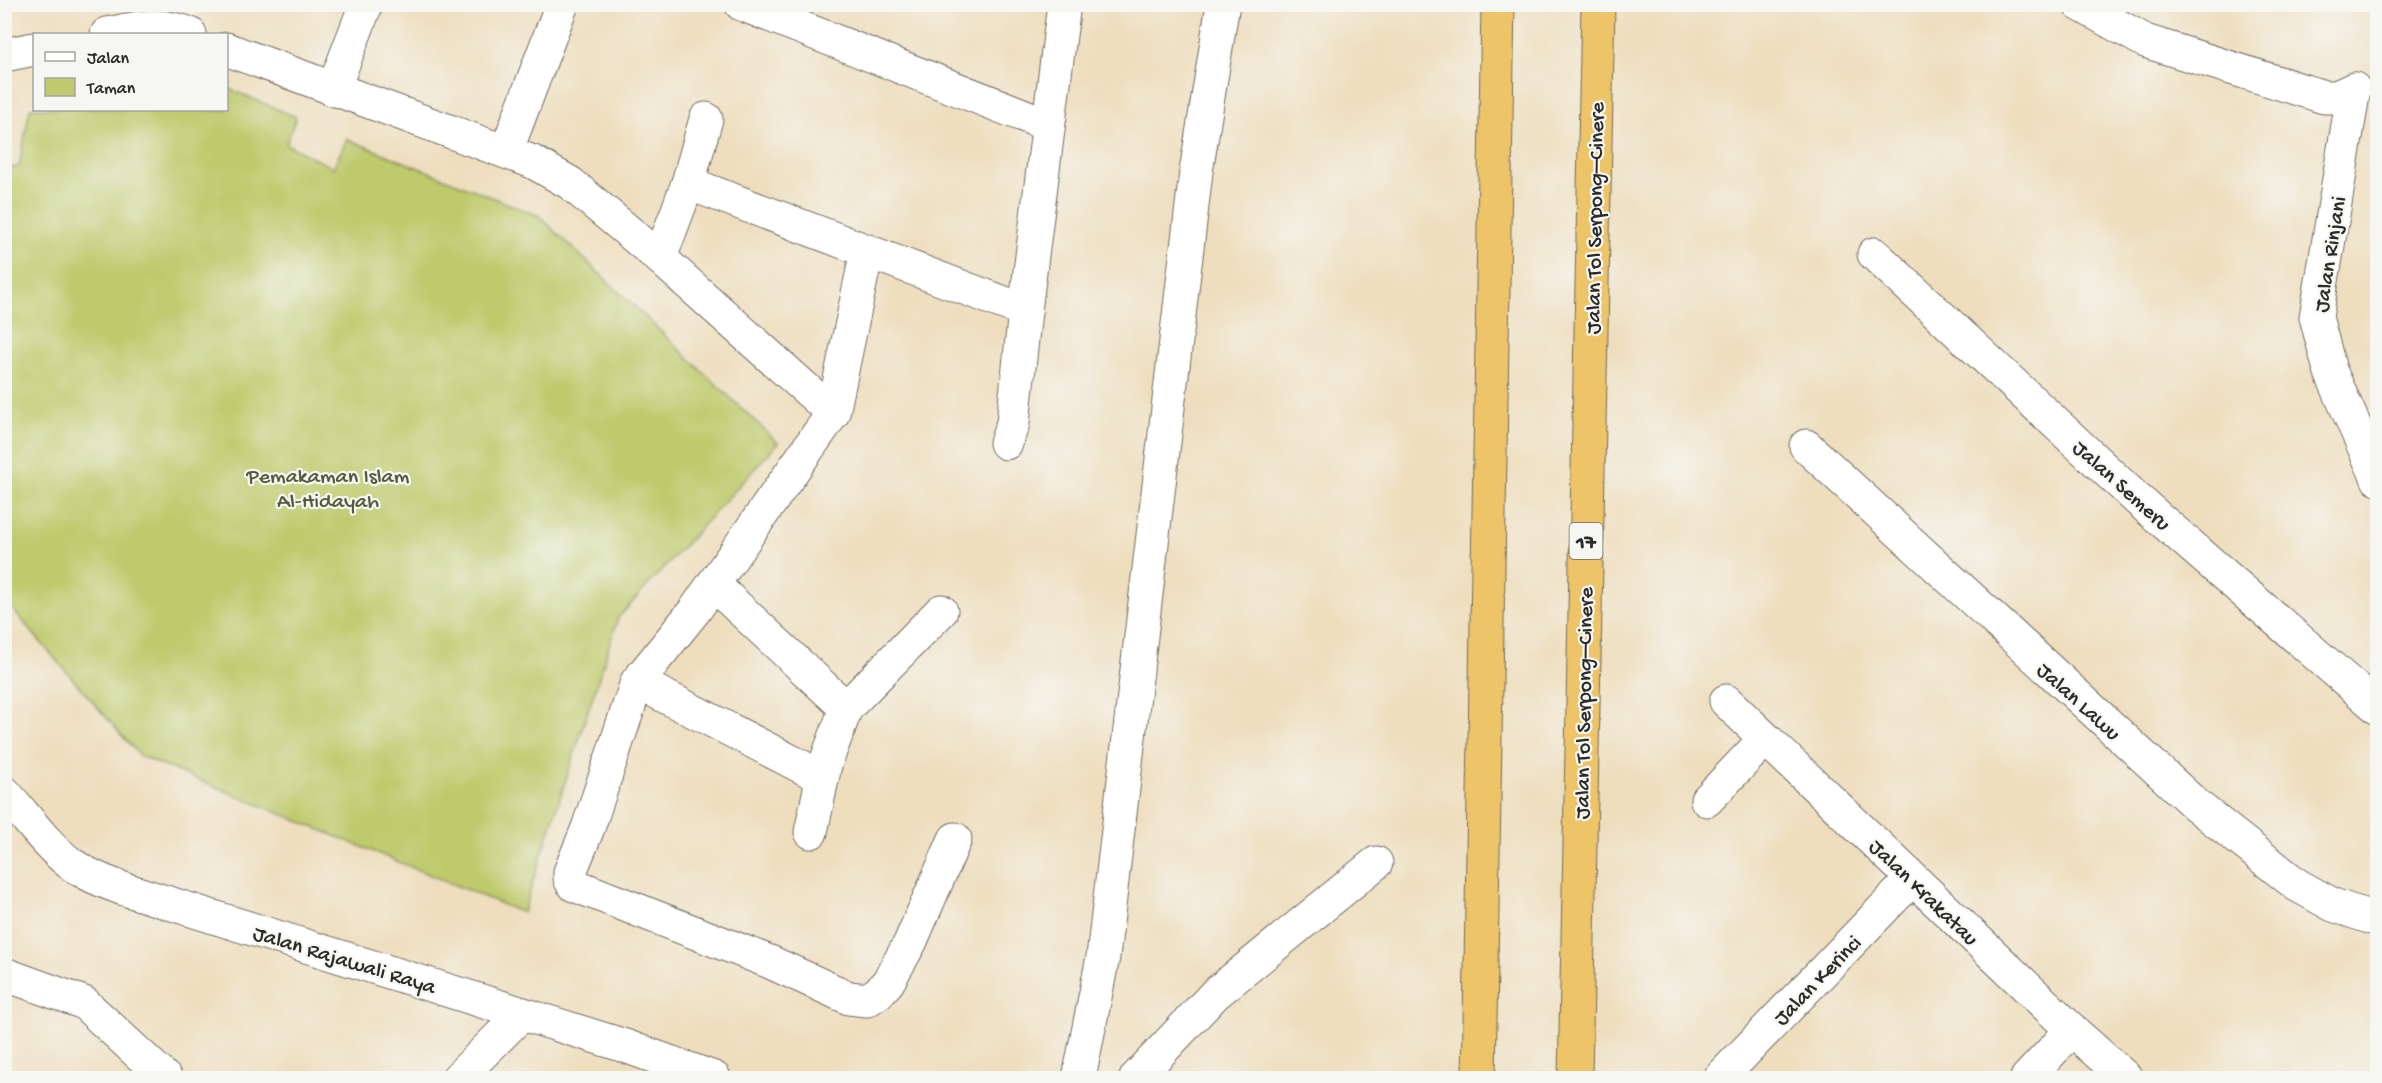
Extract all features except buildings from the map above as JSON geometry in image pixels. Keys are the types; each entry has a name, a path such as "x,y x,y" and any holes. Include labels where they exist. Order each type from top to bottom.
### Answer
{"highway":[{"path":"1479,1078 1498,4"},
{"name":"Jalan Tol Serpong–Cinere","path":"1575,1078 1598,4"}],"street":[{"path":"333,90 366,4"},
{"path":"506,152 562,4"},
{"path":"741,4 1048,125"},
{"path":"1006,443 1013,423 1024,311 1064,4"},
{"path":"1079,1078 1102,957 1194,184 1223,4"},
{"name":"Jalan Rinjani","path":"2079,4 2145,40 2324,97 2336,97 2354,89 2316,317 2330,370 2378,480"},
{"path":"112,33 178,22"},
{"path":"4,55 33,49"},
{"path":"228,50 533,162 570,183 660,258 833,414"},
{"path":"660,258 688,183 706,119"},
{"path":"688,183 1024,311"},
{"path":"867,251 833,414 713,584 637,682 588,828 570,872 570,879 574,885 770,962 849,998 867,1000 878,993 888,982 910,943 956,838"},
{"name":"Jalan Semeru","path":"1874,254 2137,499 2378,708"},
{"name":"Jalan Lawu","path":"1806,446 2196,805 2297,885 2333,905 2378,920"},
{"path":"713,584 846,708"},
{"path":"810,832 822,775 846,708 941,611"},
{"path":"637,682 810,771 822,775"},
{"name":"Jalan Krakatau","path":"1726,701 2072,1030 2126,1078"},
{"path":"1707,800 1765,739"},
{"name":"Jalan Rajawali Raya","path":"4,792 58,851 71,863 95,878 522,1014 696,1076"},
{"path":"1136,1078 1215,994 1376,863"},
{"name":"Jalan Kerinci","path":"1720,1078 1912,879"},
{"path":"4,974 84,1003 165,1078"},
{"path":"458,1078 522,1014"},
{"path":"2027,1078 2072,1030"}],"green space":[{"name":"Pemakaman Islam Al-Hidayah","path":"228,88 296,117 286,144 333,168 347,139 539,216 778,443 618,618 523,913 140,756 5,601 5,168 19,167 30,108 33,108 33,111 228,111"}]}
